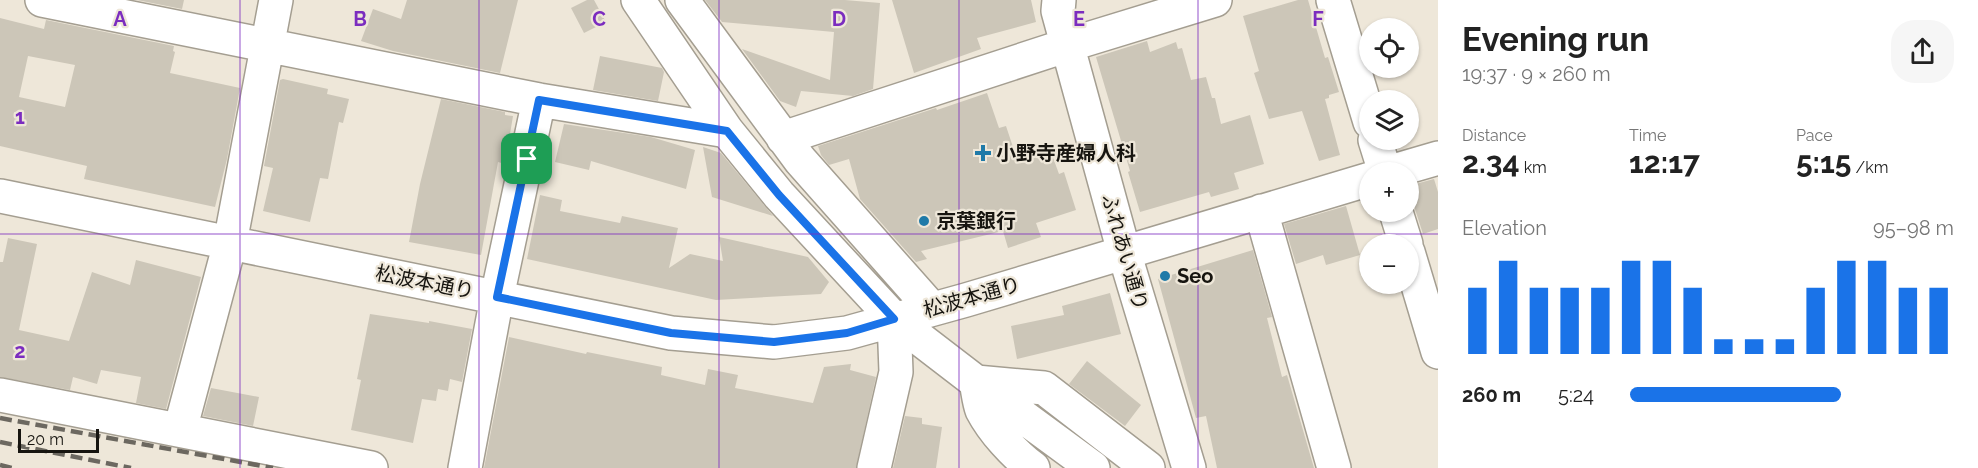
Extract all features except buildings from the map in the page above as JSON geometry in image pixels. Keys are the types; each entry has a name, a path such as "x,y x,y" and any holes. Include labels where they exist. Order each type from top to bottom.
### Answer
{"street":[{"path":"42,0 539,100 727,131"},
{"path":"180,430 230,243 276,0"},
{"path":"638,0 727,131 779,195 894,319 1093,468"},
{"path":"682,0 800,160 932,309"},
{"name":"ふれあい通り","path":"1059,0 1058,11 1124,252 1189,468"},
{"path":"783,138 1068,45 1215,0"},
{"path":"1332,0 1360,90"},
{"path":"465,468 497,297 539,100"},
{"path":"1419,164 1438,158"},
{"name":"松波本通り","path":"0,196 671,333 774,342 847,333 1359,181"},
{"path":"1261,211 1334,468"},
{"path":"1419,289 1438,352"},
{"path":"874,468 896,372 894,319"},
{"path":"976,382 982,409 1022,460 1033,468"},
{"path":"976,382 1044,388 1148,468"},
{"path":"0,395 370,468"}],"railway":[{"path":"0,418 273,468"},
{"path":"0,442 131,468"},
{"path":"0,465 12,468"}],"place":[{"name":"小野寺産婦人科","path":"983,153"},
{"name":"京葉銀行","path":"924,221"},
{"name":"Seo","path":"1165,276"}],"route":[{"path":"539,100 727,131 779,195 894,319 847,333 774,342 671,333 497,297 527,159 539,100"}]}
